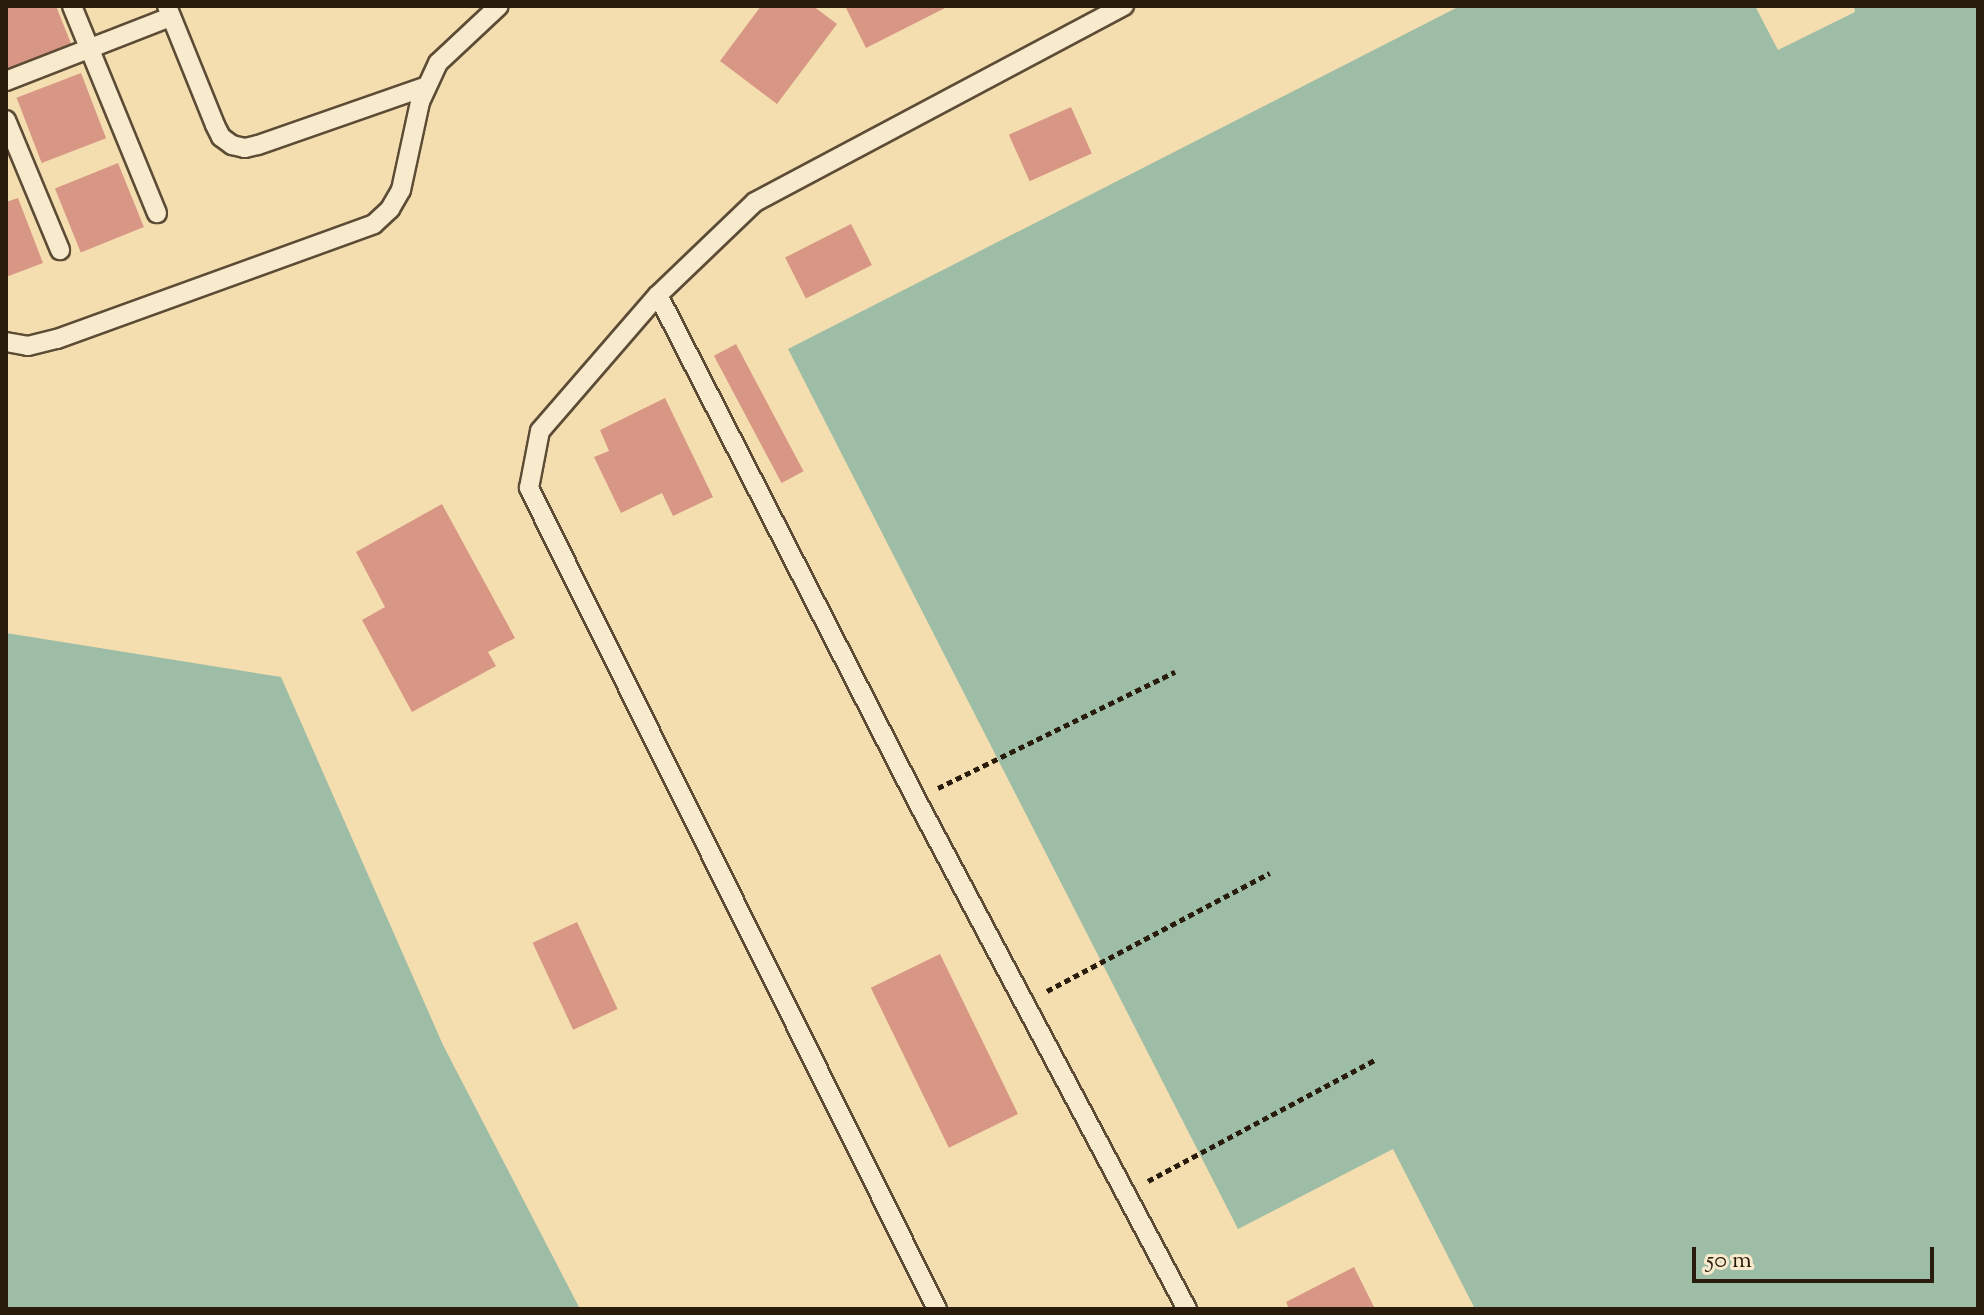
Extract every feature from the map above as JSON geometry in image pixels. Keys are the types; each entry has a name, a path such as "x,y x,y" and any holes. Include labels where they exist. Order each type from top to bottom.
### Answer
{"lane":[{"path":"72,6 87,49 157,213"},
{"path":"6,342 28,346 57,339 374,224 390,209 401,190 425,87 438,63 456,42 499,6"},
{"path":"937,1309 529,488 540,431 658,295 755,202 1124,6"},
{"path":"6,81 87,49 168,9 215,125 221,137 232,145 245,148 258,145 425,87"},
{"path":"6,120 60,250"},
{"path":"658,295 916,799 1187,1309"}],"path":[{"path":"916,799 1175,672"},
{"path":"1025,1003 1270,873"},
{"path":"1126,1193 1375,1060"}],"shaded area":[{"path":"1460,6 1755,6 1778,50 1855,12 1854,6 1978,6 1978,1309 1475,1309 1393,1149 1238,1229 788,349"},
{"path":"6,633 281,677 443,1045 580,1309 6,1309"}],"building":[{"path":"6,6 56,6 74,51 10,76 6,66"},
{"path":"761,6 813,6 837,24 777,104 720,61"},
{"path":"845,6 949,6 866,48"},
{"path":"81,73 106,138 42,163 17,98"},
{"path":"1071,107 1092,154 1030,181 1009,135"},
{"path":"118,163 144,227 81,252 55,188"},
{"path":"18,198 43,263 6,277 6,202"},
{"path":"851,224 872,265 806,299 785,258"},
{"path":"736,344 804,471 782,483 714,356"},
{"path":"665,398 713,497 673,516 662,493 621,513 594,457 609,451 600,430"},
{"path":"442,504 515,638 488,652 496,666 412,712 362,620 385,607 356,552"},
{"path":"577,922 618,1009 573,1030 533,943"},
{"path":"940,954 1018,1114 949,1148 871,988"},
{"path":"1354,1267 1375,1309 1289,1309 1286,1302"}]}
